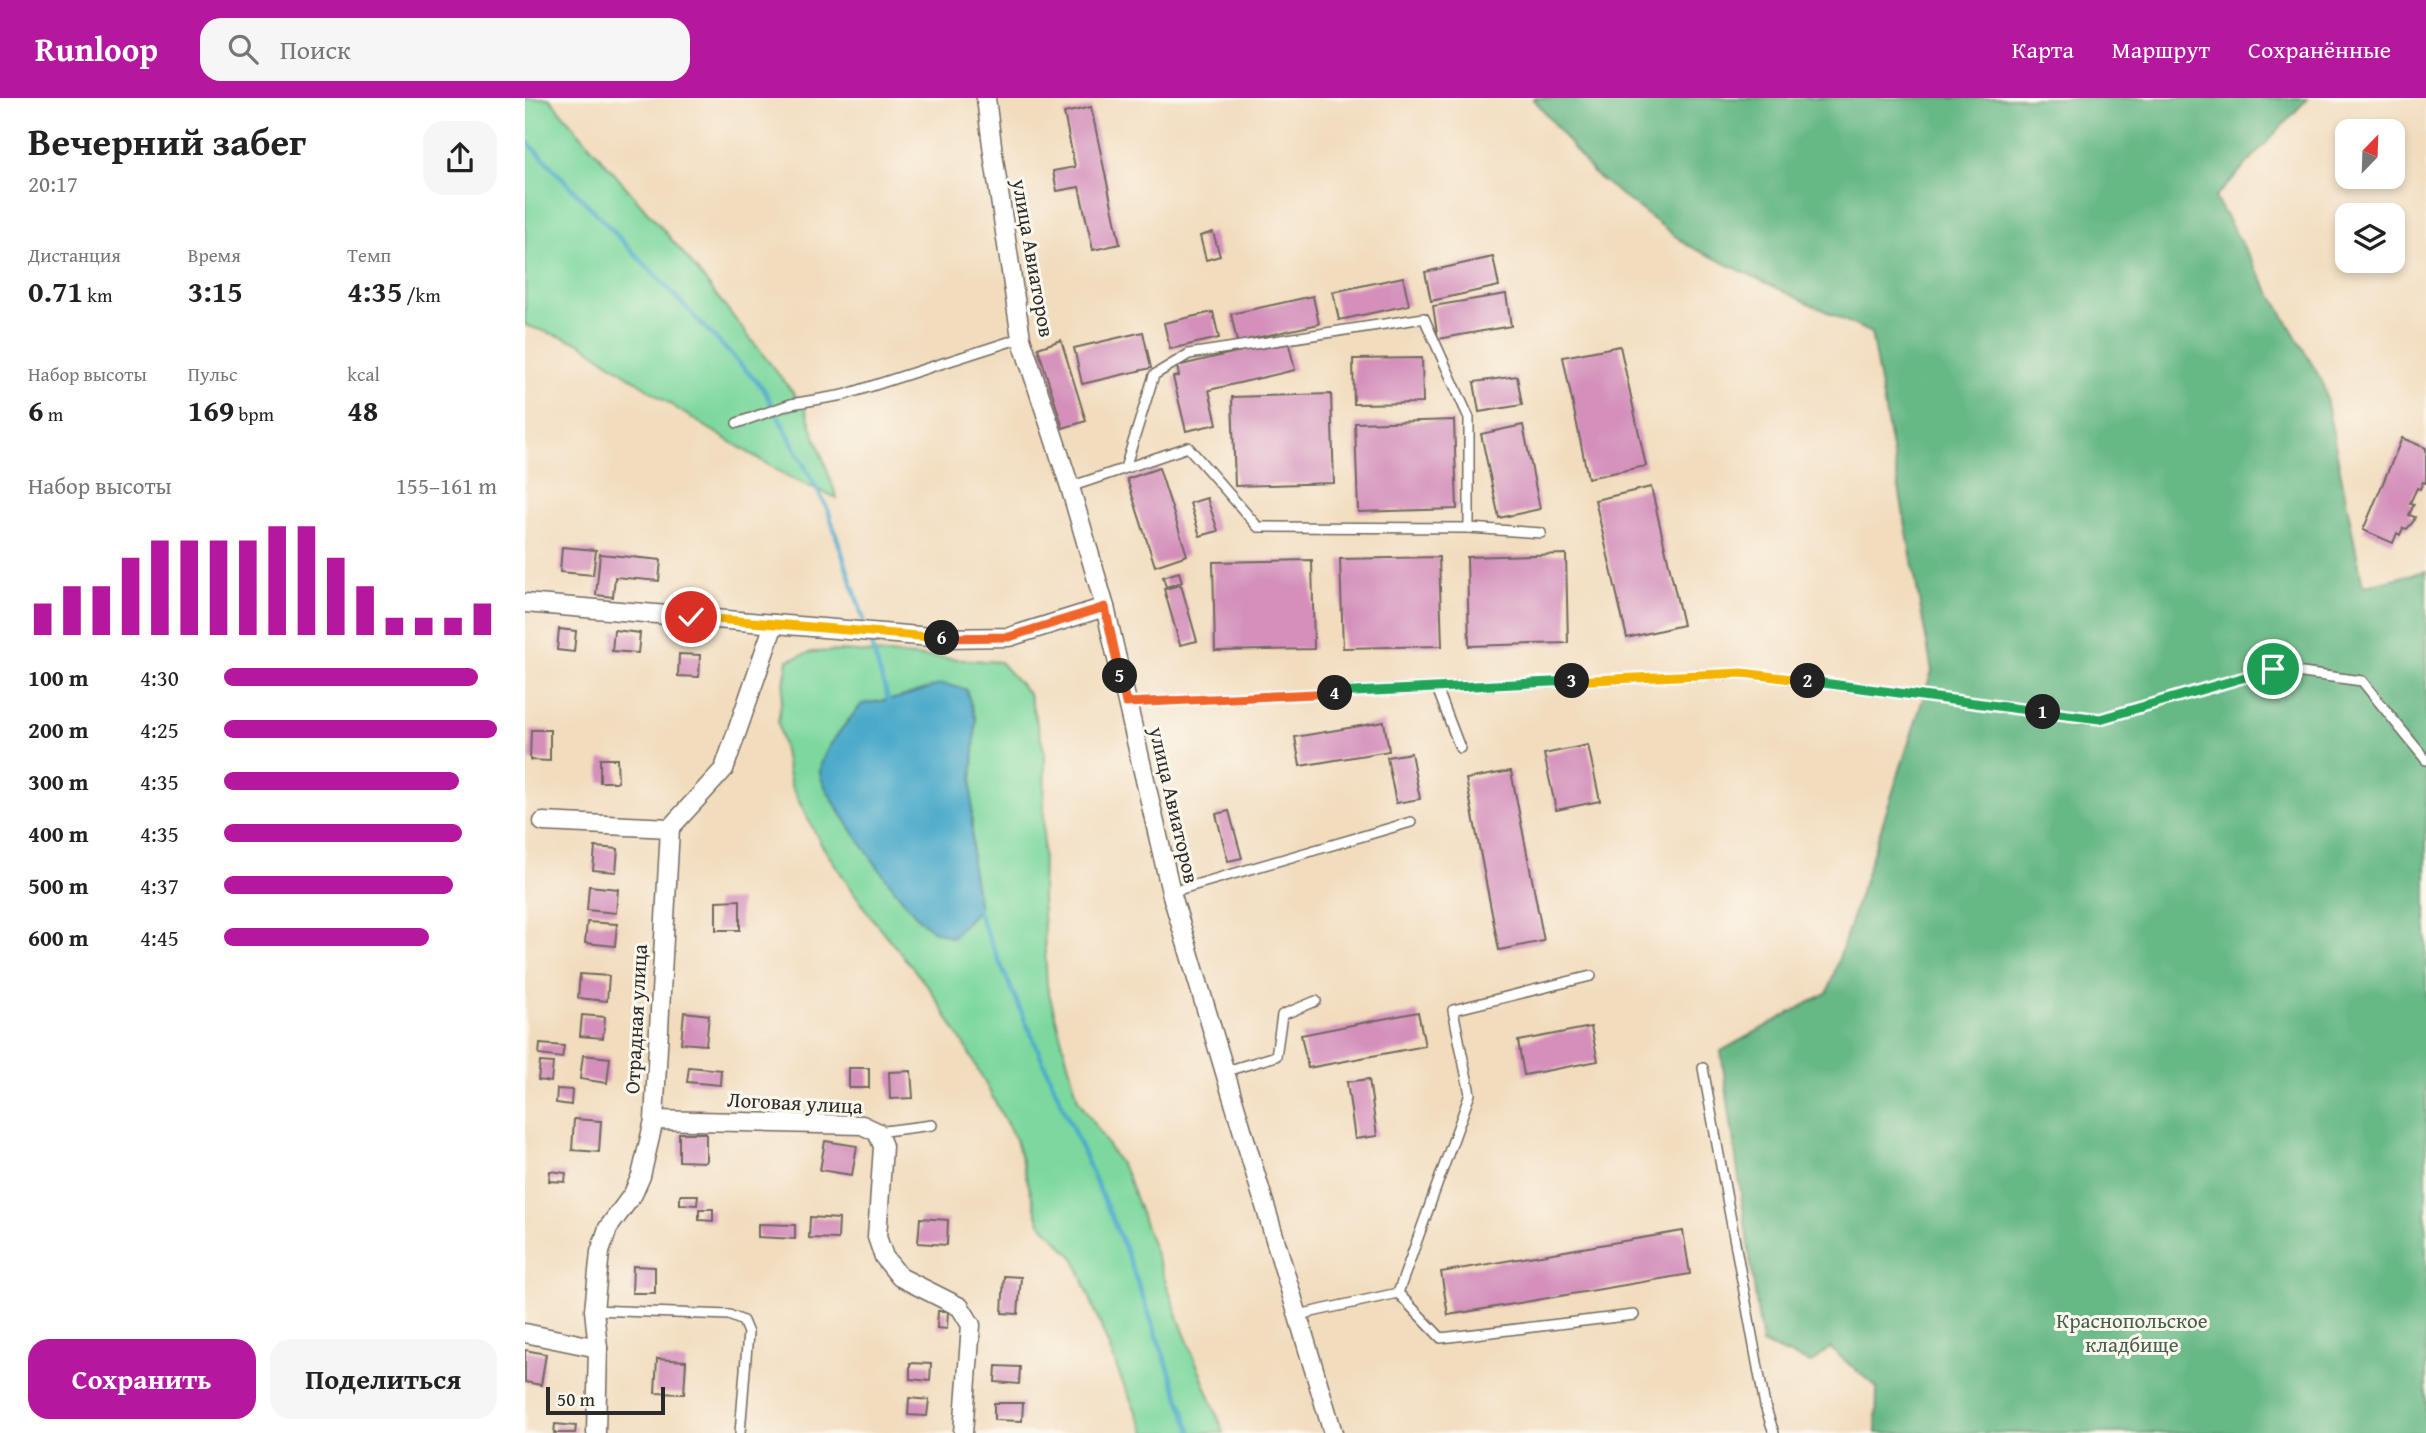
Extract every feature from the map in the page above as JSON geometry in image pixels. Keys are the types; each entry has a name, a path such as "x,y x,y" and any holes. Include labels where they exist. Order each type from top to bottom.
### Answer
{"street":[{"name":"улица Авиаторов","path":"986,98 1021,338 1070,487 1105,607 1171,892 1333,1433"},
{"path":"525,603 943,638 1009,637 1105,607"},
{"path":"543,822 670,828 724,769 774,624"},
{"name":"Отрадная улица","path":"596,1433 598,1348 594,1310 600,1252 608,1228 633,1194 641,1176 654,1120 670,828"},
{"name":"Логовая улица","path":"654,1120 862,1125 877,1132 883,1146 877,1237 884,1257 900,1277 960,1307 971,1325 963,1433"},
{"path":"525,1333 598,1348"}],"lane":[{"path":"1125,468 1154,375 1189,354 1424,318 1469,418 1469,528"},
{"path":"737,423 791,404 844,395 1021,338"},
{"path":"1070,487 1188,447 1258,527 1469,528 1541,533"},
{"path":"1126,703 1742,673 2100,719 2273,669 2362,681 2426,760"},
{"path":"1437,688 1460,748"},
{"path":"1171,892 1411,822"},
{"path":"1398,1293 1470,1094 1453,1010 1591,976"},
{"path":"1223,1072 1276,1056 1282,1015 1316,1001"},
{"path":"1703,1068 1765,1406 1774,1433"},
{"path":"877,1132 932,1125"},
{"path":"1398,1293 1441,1338 1634,1315"},
{"path":"1298,1315 1398,1293"},
{"path":"594,1310 729,1315 743,1321 748,1333 740,1433"}],"green space":[{"path":"525,98 549,98 683,253 805,408 837,498 790,478 682,412 580,343 525,325"},
{"name":"Краснопольское кладбище","path":"1533,98 2308,98 2215,198 2323,383 2363,586 2426,571 2426,1433 1876,1433 1877,1388 1830,1348 1811,1363 1762,1344 1721,1051 1828,992 1932,671 1871,333 1687,245 1595,175"},
{"path":"843,651 1000,662 1029,694 1045,754 1042,898 1047,986 1078,1099 1127,1175 1224,1433 1146,1433 1122,1381 1075,1259 1039,1221 1016,1141 969,1053 930,989 870,916 821,844 791,786 778,722 788,660 812,652"}],"water":[{"path":"942,684 966,689 976,720 972,783 972,867 979,908 952,938 928,927 903,900 850,827 824,785 820,773 829,746 862,704 898,698"}],"building":[{"path":"1091,107 1120,244 1093,250 1079,187 1057,191 1053,171 1075,167 1064,113"},
{"path":"1213,232 1220,256 1206,260 1200,236"},
{"path":"1493,257 1499,286 1431,301 1425,272"},
{"path":"1403,277 1409,305 1339,320 1333,292"},
{"path":"1506,294 1511,326 1438,339 1433,306"},
{"path":"1313,296 1319,324 1237,342 1231,314"},
{"path":"1213,312 1219,338 1170,349 1164,323"},
{"path":"1143,332 1151,368 1082,384 1074,348"},
{"path":"1061,340 1086,421 1063,428 1038,348"},
{"path":"1288,340 1295,370 1209,390 1217,424 1186,431 1173,377 1179,376 1177,366"},
{"path":"1620,346 1646,466 1588,478 1563,357"},
{"path":"1422,358 1423,403 1354,404 1353,359"},
{"path":"1517,376 1522,405 1479,412 1474,382"},
{"path":"1331,394 1334,483 1235,486 1232,397"},
{"path":"1454,420 1457,509 1358,512 1355,423"},
{"path":"1523,425 1540,509 1499,518 1481,434"},
{"path":"2402,438 2426,448 2426,483 2423,482 2420,489 2417,488 2410,503 2414,504 2409,515 2415,517 2413,522 2407,529 2403,528 2400,535 2397,533 2393,543 2363,530"},
{"path":"1159,468 1187,555 1155,566 1127,479"},
{"path":"1651,487 1683,625 1627,638 1595,500"},
{"path":"1207,498 1218,531 1200,536 1190,503"},
{"path":"562,547 596,550 593,575 560,572"},
{"path":"600,554 661,560 659,581 615,577 613,597 596,595"},
{"path":"1566,554 1568,643 1469,646 1467,557"},
{"path":"1439,557 1442,646 1343,648 1340,559"},
{"path":"1312,560 1314,649 1215,651 1213,562"},
{"path":"1179,572 1182,582 1166,587 1163,577"},
{"path":"1181,585 1197,641 1180,645 1164,589"},
{"path":"559,629 576,631 574,652 557,650"},
{"path":"614,630 640,633 638,653 612,651"},
{"path":"679,654 700,655 699,677 678,676"},
{"path":"1384,722 1389,751 1300,766 1295,737"},
{"path":"531,730 550,730 550,761 530,760"},
{"path":"1588,745 1600,801 1556,810 1544,754"},
{"path":"1411,753 1420,799 1396,803 1387,757"},
{"path":"600,759 617,759 618,782 600,782"},
{"path":"1511,771 1544,941 1499,950 1466,779"},
{"path":"1229,811 1242,858 1228,861 1216,814"},
{"path":"595,847 618,849 616,872 593,870"},
{"path":"589,886 618,889 616,913 587,910"},
{"path":"740,900 740,930 716,930 716,901"},
{"path":"587,922 617,924 615,946 585,943"},
{"path":"580,974 609,976 607,1001 578,998"},
{"path":"684,1012 709,1015 706,1045 681,1043"},
{"path":"1418,1012 1425,1046 1308,1068 1301,1035"},
{"path":"582,1015 605,1017 603,1038 580,1036"},
{"path":"1591,1027 1598,1061 1524,1075 1518,1041"},
{"path":"540,1044 564,1046 562,1058 539,1055"},
{"path":"583,1055 610,1058 607,1083 580,1079"},
{"path":"540,1062 553,1063 551,1082 538,1080"},
{"path":"689,1067 721,1070 720,1085 687,1082"},
{"path":"849,1068 869,1068 869,1088 849,1088"},
{"path":"911,1071 913,1098 890,1099 889,1072"},
{"path":"1369,1079 1377,1136 1355,1139 1347,1082"},
{"path":"557,1089 572,1090 571,1105 556,1103"},
{"path":"574,1119 601,1121 599,1152 572,1150"},
{"path":"679,1133 706,1133 706,1162 679,1161"},
{"path":"825,1141 857,1146 852,1175 820,1170"},
{"path":"550,1171 566,1173 565,1182 549,1181"},
{"path":"680,1195 698,1195 697,1205 680,1204"},
{"path":"699,1209 713,1209 713,1221 699,1220"},
{"path":"810,1217 839,1219 838,1239 809,1238"},
{"path":"920,1218 948,1220 947,1245 918,1243"},
{"path":"758,1224 795,1225 795,1239 758,1237"},
{"path":"1683,1231 1690,1274 1448,1315 1441,1272"},
{"path":"633,1266 655,1267 655,1293 632,1293"},
{"path":"1004,1276 1021,1277 1018,1314 1002,1313"},
{"path":"938,1311 948,1311 947,1329 937,1328"},
{"path":"525,1350 546,1354 541,1385 525,1382"},
{"path":"657,1359 686,1361 684,1394 655,1393"},
{"path":"910,1363 931,1364 930,1381 910,1379"},
{"path":"996,1366 1020,1367 1019,1384 995,1382"},
{"path":"909,1398 929,1400 927,1416 908,1415"},
{"path":"994,1403 1023,1403 1022,1421 994,1420"},
{"path":"555,1424 576,1426 575,1433 554,1433"}],"waterway":[{"path":"525,139 763,388 828,510 864,621"},
{"path":"871,644 890,705"},
{"path":"975,906 1125,1248 1192,1433"}],"route":[{"path":"691,617 943,638 1009,637 1105,607 1126,703 1742,673 2100,719 2273,669"}]}
